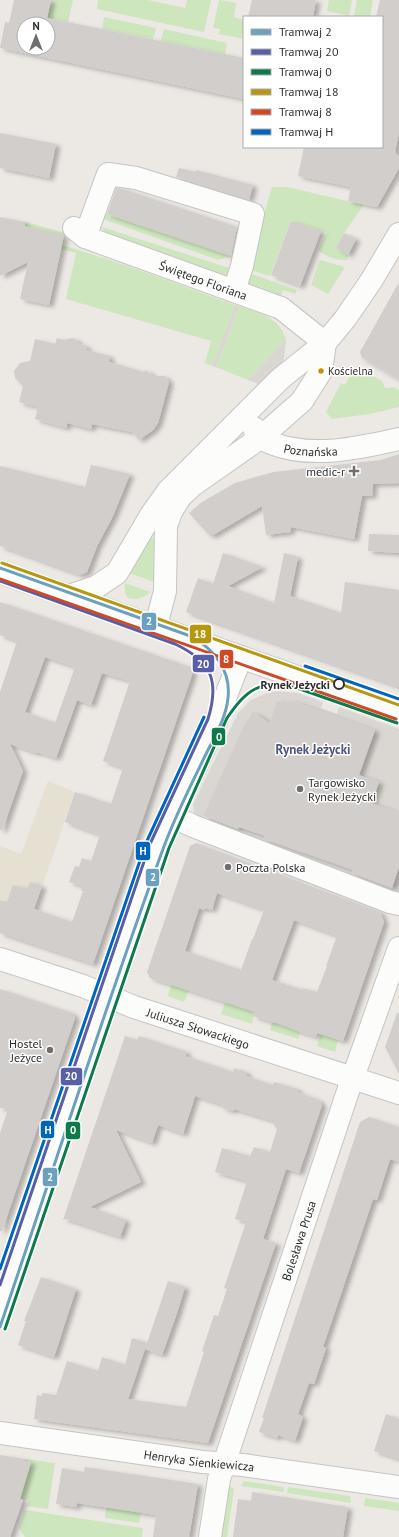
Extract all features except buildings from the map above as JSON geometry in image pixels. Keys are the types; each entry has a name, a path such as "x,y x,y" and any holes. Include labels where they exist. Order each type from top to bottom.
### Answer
{"street":[{"name":"Świętego Floriana","path":"234,291 242,266 254,214 136,178 108,174 80,232 234,291 281,308 325,343"},
{"path":"69,596 96,588 117,573 151,515 168,491 255,403 280,379 325,343 346,319 399,234"},
{"path":"156,626 165,591 166,526 170,512 180,498 193,485 260,438 302,401 321,371 325,343"},
{"path":"255,403 252,421 256,433 260,438"},
{"name":"Poznańska","path":"260,438 284,448 309,450 352,448 399,440"},
{"path":"0,572 399,713"},
{"path":"0,1313 160,847 172,816 212,729 241,657"},
{"path":"275,669 306,670 399,703"},
{"path":"172,816 193,826 399,904"},
{"name":"Bolesława Prusa","path":"210,1537 218,1479 225,1463 353,1077 399,948"},
{"name":"Juliusza Słowackiego","path":"0,959 108,995 134,1007 399,1093"},
{"name":"Henryka Sienkiewicza","path":"0,1433 196,1460 243,1464 399,1487"}],"shaded area":[{"path":"235,305 239,306 216,367 212,366"},
{"path":"286,340 284,359 281,364 261,385 248,380"},
{"name":"Targowisko Rynek Jeżycki","path":"276,691 298,693 323,702 321,708 337,714 339,707 399,729 399,813 386,808 399,864 399,892 372,884 201,819 194,814 193,804 238,713 251,700","holes":["289,700 315,709 280,728","327,713 357,724 353,737","360,725 375,730 371,743 356,738","350,755 364,760 360,773 345,768","231,773 208,821 202,818 219,782"]},
{"path":"48,781 75,792 23,941 0,933 0,846 21,854"}],"green space":[{"path":"51,0 73,0 68,22 56,20 56,16 47,16"},
{"path":"98,0 148,0 185,8 187,0 211,0 204,32 97,9"},
{"path":"219,0 236,3 234,17 243,20 243,39 219,34 220,29 213,28"},
{"path":"329,0 352,0 349,16 327,11"},
{"path":"357,0 373,0 370,16 354,16"},
{"path":"104,17 156,28 153,39 102,29"},
{"path":"164,29 227,43 225,54 161,41"},
{"path":"272,187 287,187 364,205 344,233 336,248 349,255 347,260 332,258 324,255 318,250 327,232 291,221 270,276 248,269"},
{"path":"103,213 232,256 218,260 100,218"},
{"path":"25,222 66,233 63,245 125,265 235,305 212,366 205,363 211,341 66,299 76,253 61,249 25,227"},
{"path":"99,226 229,268 226,277 110,236"},
{"path":"320,260 345,267 328,294 311,285"},
{"path":"243,271 297,290 295,294 283,290 280,297 294,302 292,306 237,287"},
{"path":"239,306 268,317 274,321 283,332 286,340 248,380 216,367"},
{"path":"363,370 382,381 385,388 393,387 399,390 399,407 370,414 332,419 326,412 341,383 345,385 351,373"},
{"path":"152,537 154,540 154,582 129,573"},
{"path":"125,583 150,592 140,598 128,598 125,593"},
{"path":"171,984 189,991 184,1002 168,996"},
{"path":"225,1002 255,1012 252,1024 221,1014"},
{"path":"275,1019 300,1032 298,1039 270,1030 272,1022 274,1023"},
{"path":"321,1034 338,1040 335,1052 317,1046"},
{"path":"25,1459 55,1463 48,1509 26,1506 29,1500 20,1499"},
{"path":"245,1481 284,1487 283,1492 241,1486"},
{"path":"226,1483 234,1489 227,1537 219,1537"},
{"path":"288,1487 350,1496 351,1503 287,1493"},
{"path":"365,1498 399,1503 399,1511 364,1506"},
{"path":"106,1507 141,1512 139,1523 105,1518"},
{"path":"25,1510 143,1528 142,1537 25,1537 19,1528"}],"tram line":[{"name":"18","path":"2,563 399,705"},
{"name":"2","path":"0,568 193,637 215,655 224,671 228,688 227,705 223,720 189,789 163,849 100,1028 0,1327"},
{"name":"8","path":"0,579 396,719"},
{"name":"20","path":"0,581 175,644 197,657 204,665 210,673 213,693 212,705 208,719 150,844 0,1285"},
{"name":"H","path":"305,666 399,699"},
{"name":"0","path":"5,1329 169,848 227,718 248,693 264,686 273,685 297,688 397,723"},
{"name":"H","path":"0,1269 146,843 204,717"}],"place":[{"name":"Kościelna","path":"321,371"},
{"name":"medic-r","path":"354,471"},
{"name":"Rynek Jeżycki","path":"339,684"},
{"name":"Targowisko Rynek Jeżycki","path":"300,789"},
{"name":"Poczta Polska","path":"228,867"},
{"name":"Hostel Jeżyce","path":"50,1050"}],"district":[{"name":"Rynek Jeżycki","path":"313,749"}]}
